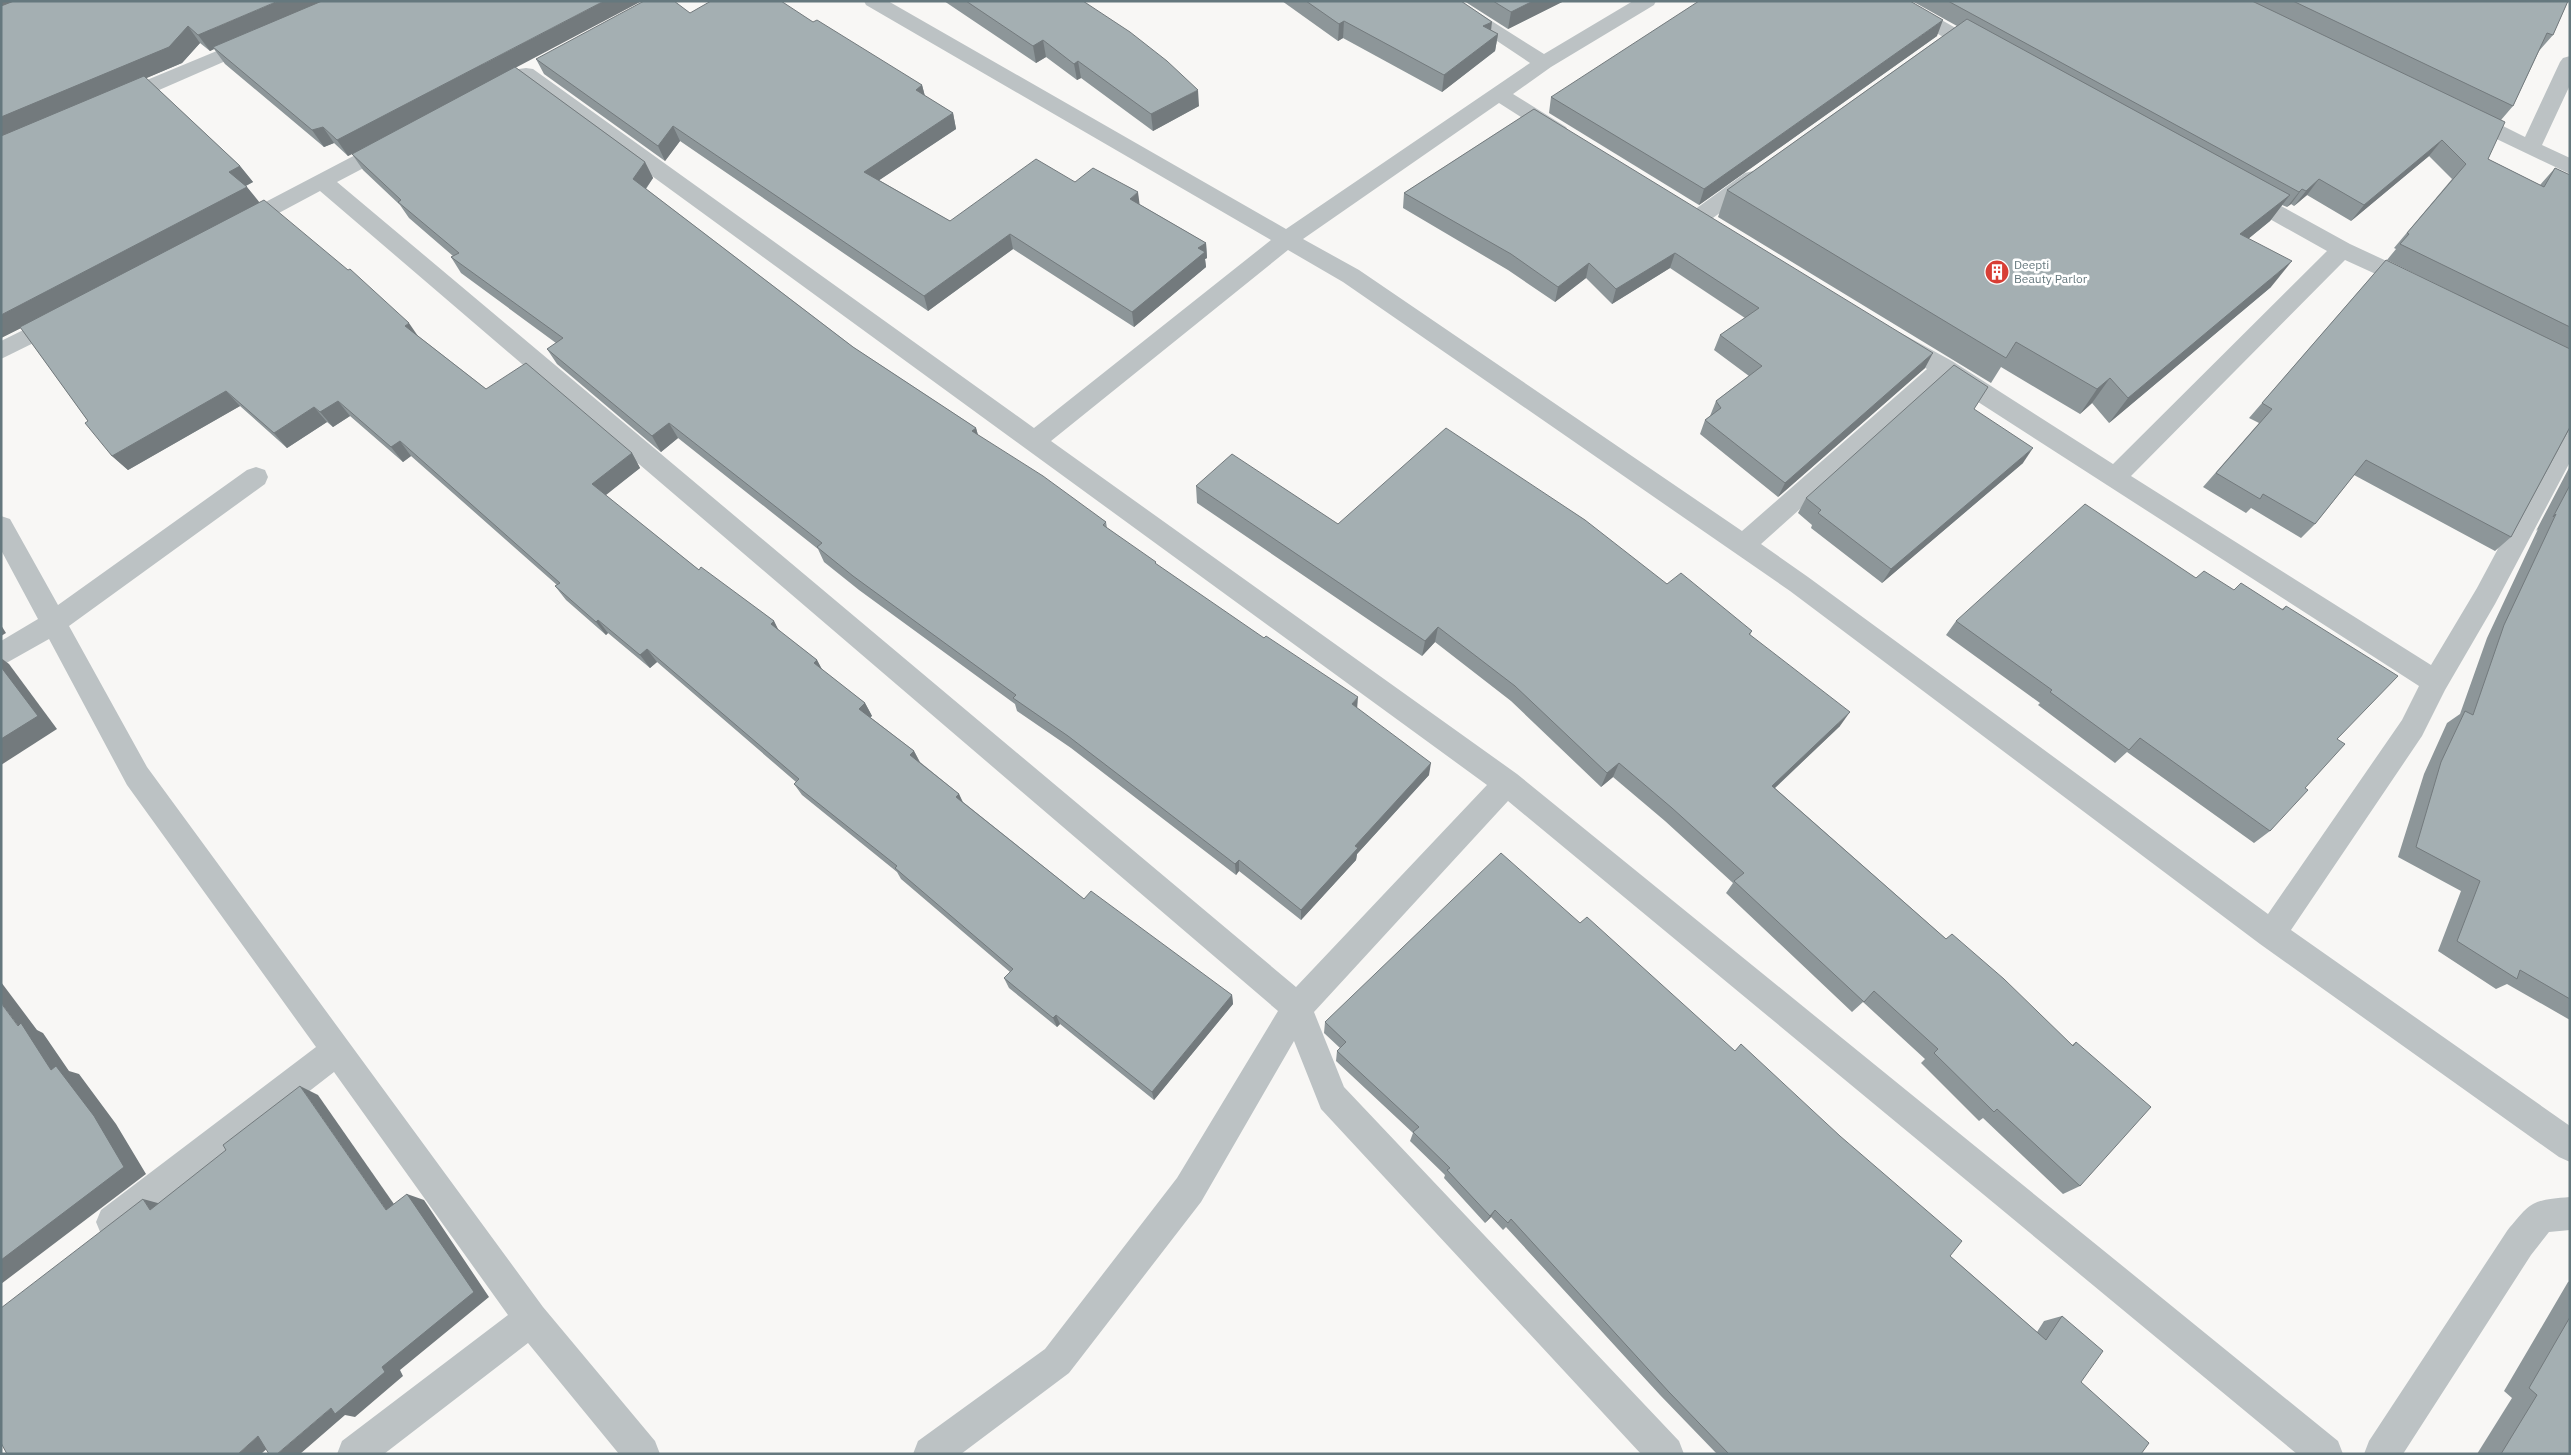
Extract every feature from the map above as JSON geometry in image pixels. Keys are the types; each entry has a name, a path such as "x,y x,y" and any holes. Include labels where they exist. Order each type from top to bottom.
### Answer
{"street":[{"path":"873,1 1351,276 1799,584 2271,934 2570,1146"},
{"path":"1446,1 1544,63"},
{"path":"1034,440 1287,239 1497,93 1647,1"},
{"path":"1893,1 1954,42"},
{"path":"101,107 274,33"},
{"path":"2531,147 2570,62"},
{"path":"526,74 1507,783 2326,1454"},
{"path":"1497,93 1580,145"},
{"path":"2451,108 2570,167"},
{"path":"218,236 407,136"},
{"path":"1698,218 1770,166"},
{"path":"322,181 1297,1008 1332,1098 1666,1454"},
{"path":"2230,187 2342,249 2430,292"},
{"path":"2115,476 2342,249"},
{"path":"4,344 80,310"},
{"path":"1876,326 1944,367 2435,682"},
{"path":"1742,546 1944,367"},
{"path":"2271,934 2412,728 2435,682 2486,596 2570,438"},
{"path":"1,655 53,622 256,477"},
{"path":"1,526 136,776 531,1319 642,1454"},
{"path":"931,1454 1057,1361 1189,1190 1297,1008 1507,783"},
{"path":"87,1242 337,1050"},
{"path":"2382,1454 2519,1243 2541,1216 2570,1213"},
{"path":"355,1454 531,1319"}],"building":[{"path":"14,1 278,1 198,35 188,26 169,47 1,117 1,6"},
{"path":"322,1 604,1 337,140 323,127 312,130 213,47"},
{"path":"644,1 674,1 690,13 711,1 781,1 813,22 817,20 922,85 916,90 953,113 864,172 950,221 1036,159 1075,182 1093,168 1138,192 1130,199 1206,243 1198,248 1205,252 1132,312 1010,234 924,296 673,126 658,146 536,59"},
{"path":"966,1 1083,1 1130,32 1167,61 1198,90 1151,114 1078,61 1074,64 1043,40 1033,46"},
{"path":"1306,1 1461,1 1492,22 1483,26 1498,34 1444,75 1344,21 1339,24"},
{"path":"1493,1 1533,1 1511,12"},
{"path":"1699,1 1910,1 1943,20 1704,189 1551,97"},
{"path":"1948,1 2252,1 2505,122 2488,159 2544,187 2555,168 2570,175 2570,327 2400,244 2409,234 2407,233 2466,164 2442,140 2364,205 2319,179 2306,191 2302,189 2299,192"},
{"path":"2293,1 2568,1 2553,35 2547,33 2513,106"},
{"path":"1967,19 2290,195 2240,234 2292,261 2128,398 2110,378 2097,389 2016,342 2006,358 1727,190"},
{"path":"515,67 645,162 633,179 853,347 976,428 972,431 1043,476 1106,522 1103,525 1155,563 1264,638 1266,636 1358,697 1352,704 1431,763 1355,846 1358,848 1301,910 1239,860 1235,864 1068,736 1013,698 1016,695 853,576 817,547 822,543 669,423 652,436 547,349 563,338 451,257 459,253 398,202 401,200 352,154"},
{"path":"144,76 240,166 229,172 247,187 1,315 1,136"},
{"path":"1534,109 1933,353 1785,483 1705,420 1721,408 1716,401 1762,366 1720,335 1759,308 1675,253 1616,289 1589,263 1558,287 1511,254 1404,193"},
{"path":"264,200 348,270 350,269 409,323 405,326 486,389 526,363 632,453 592,484 699,570 701,567 774,621 771,624 817,660 814,663 865,703 859,709 914,751 910,755 959,794 956,797 1084,899 1091,891 1232,995 1152,1092 1056,1015 1053,1018 1004,978 1013,969 895,868 897,866 794,784 799,779 647,649 640,655 598,620 596,622 555,586 560,583 400,441 391,447 338,401 320,412 314,407 274,433 226,391 112,456 85,423 88,421 20,327"},
{"path":"2386,260 2570,349 2570,427 2511,537 2366,460 2315,524 2263,494 2260,499 2216,473 2272,409 2262,403"},
{"path":"1954,365 1988,387 1974,409 2033,448 1891,569 1818,513 1821,510 1806,498"},
{"path":"1446,428 1585,520 1667,584 1681,573 1752,631 1749,634 1850,712 1772,786 1946,939 1952,934 2004,979 2073,1046 2076,1042 2151,1107 2080,1186 1997,1109 1994,1112 1934,1053 1938,1049 1874,991 1864,1002 1734,881 1744,873 1619,763 1607,773 1515,686 1438,627 1425,641 1196,486 1232,454 1338,524"},
{"path":"2570,485 2570,999 2520,970 2517,979 2457,941 2480,881 2416,847 2441,762 2465,711 2473,715 2504,625 2556,514 2553,517"},
{"path":"2085,504 2196,578 2204,571 2234,590 2241,583 2283,610 2286,606 2398,676 2337,739 2345,744 2305,788 2308,790 2270,831 2140,738 2129,750 2050,692 2052,690 1956,621"},
{"path":"1,667 38,716 1,739"},
{"path":"1501,853 1580,923 1587,917 1735,1051 1741,1044 1840,1136 1962,1241 1950,1256 2046,1340 2062,1316 2103,1351 2081,1382 2149,1443 2141,1454 1729,1454 1669,1392 1511,1219 1508,1223 1495,1210 1490,1216 1447,1170 1450,1168 1413,1132 1419,1127 1337,1051 1346,1042 1325,1022"},
{"path":"1,1003 18,1026 21,1023 51,1070 56,1066 94,1116 124,1167 1,1260"},
{"path":"300,1086 386,1210 407,1194 474,1292 382,1367 385,1372 335,1414 331,1408 277,1454 269,1454 258,1436 238,1454 7,1454 1,1443 1,1308 143,1199 150,1210 226,1150 223,1145"},
{"path":"2570,1317 2570,1454 2501,1454 2537,1395 2529,1388"}],"place":[{"name":"Deepti Beauty Parlor","path":"1997,272"}]}
